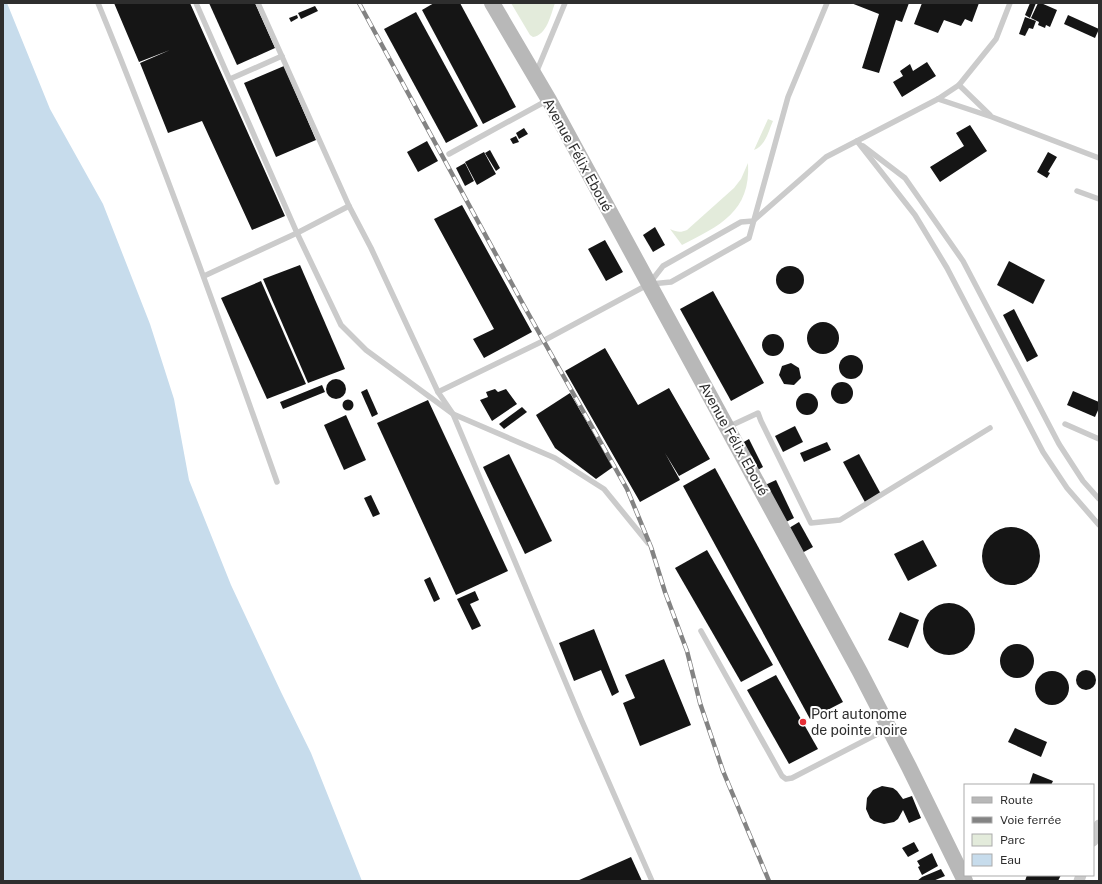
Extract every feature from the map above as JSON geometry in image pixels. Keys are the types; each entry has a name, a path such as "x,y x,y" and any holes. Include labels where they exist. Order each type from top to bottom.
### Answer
{"street":[{"name":"Avenue Félix Eboué","path":"492,3 549,100 727,427 889,728 965,881"},
{"path":"1094,839 1099,825"}],"lane":[{"path":"98,3 155,146 204,276 277,482"},
{"path":"196,3 297,233 341,325 366,350 453,414 555,458 604,489 648,543"},
{"path":"258,3 349,206 371,248 438,392 453,414 578,711 652,881"},
{"path":"534,76 565,3"},
{"path":"438,392 543,341 649,284 671,282 749,238 788,97 827,3"},
{"path":"649,284 663,266 741,222 753,221 826,157 938,99 959,85 996,39 1010,3"},
{"path":"230,79 282,56"},
{"path":"959,85 992,117"},
{"path":"938,99 992,117 1099,158"},
{"path":"449,154 549,100"},
{"path":"857,141 905,178 963,261 1059,444 1083,481 1099,499"},
{"path":"857,141 915,215 947,268 1043,452 1067,488 1099,525"},
{"path":"1077,190 1099,199"},
{"path":"204,276 297,233 349,206"},
{"path":"727,427 758,413 760,421 811,523 840,520 990,428"},
{"path":"1065,424 1099,439"},
{"path":"701,631 782,776 786,779 792,778 889,728"}],"green space":[{"path":"511,3 555,3 545,28 538,35 533,37 530,35"},
{"path":"768,119 773,121 766,138 758,148 754,150"},
{"path":"748,163 748,180 744,194 730,215 720,224 682,245 670,229 678,232 687,230 734,188 741,179"}],"water":[{"path":"3,3 7,3 50,109 103,204 150,324 174,399 189,480 231,585 311,753 362,881 3,881"}],"building":[{"path":"114,3 190,3 285,216 252,230 202,121 168,133 140,63 170,50 139,62"},
{"path":"209,3 255,3 275,48 237,65"},
{"path":"434,3 460,3 516,107 483,124 422,10"},
{"path":"851,3 909,3 902,22 896,20 879,73 862,68 879,14"},
{"path":"922,3 979,3 972,22 965,19 961,26 944,20 938,33 914,24"},
{"path":"1030,3 1036,3 1030,18 1025,15"},
{"path":"1038,3 1057,10 1050,27 1046,25 1045,28 1038,25 1039,22 1031,18"},
{"path":"315,6 318,11 301,19 298,13"},
{"path":"416,12 478,126 446,143 384,29"},
{"path":"297,15 298,18 291,22 289,18"},
{"path":"1068,15 1099,29 1095,38 1064,24"},
{"path":"1025,17 1036,21 1033,29 1029,28 1025,36 1019,34"},
{"path":"927,62 936,76 902,97 893,82 903,76 900,71 910,64 913,71"},
{"path":"284,66 316,140 276,157 244,83"},
{"path":"970,125 987,151 940,182 930,167 964,146 956,133"},
{"path":"524,128 528,134 519,139 516,133"},
{"path":"516,136 519,142 513,144 510,139"},
{"path":"427,141 438,161 418,172 407,152"},
{"path":"490,150 500,168 496,171 485,153"},
{"path":"484,152 496,174 477,185 465,162"},
{"path":"1048,152 1057,157 1048,172 1050,173 1047,178 1037,172"},
{"path":"465,163 474,181 465,186 456,168"},
{"path":"462,205 532,332 484,358 473,339 494,329 434,219"},
{"path":"655,227 665,245 653,252 643,235"},
{"path":"605,240 623,272 606,281 588,249"},
{"path":"1009,261 1045,280 1033,304 997,285"},
{"path":"300,265 345,369 308,383 263,279"},
{"path":"790,266 800,270 804,280 800,290 790,294 780,290 776,280 780,270"},
{"path":"261,281 306,384 267,399 221,298"},
{"path":"713,291 764,383 731,401 680,309"},
{"path":"1014,309 1038,356 1027,362 1003,315"},
{"path":"820,322 826,322 836,329 839,338 838,344 832,351 826,354 820,354 810,347 807,341 807,335 814,325"},
{"path":"773,334 777,335 783,341 783,349 777,355 773,356 769,355 763,349 762,345 763,341 769,335"},
{"path":"605,348 638,405 669,388 710,459 679,476 665,453 680,480 640,502 565,371"},
{"path":"851,355 859,359 863,367 859,375 851,379 843,375 839,367 843,359"},
{"path":"791,363 799,368 801,378 794,385 784,384 779,375 782,366"},
{"path":"336,379 343,382 346,389 343,396 336,399 329,396 326,389 329,382"},
{"path":"842,382 850,385 853,393 850,401 842,404 834,401 831,393 834,385"},
{"path":"322,385 325,392 283,409 280,402"},
{"path":"367,389 378,414 372,417 361,392"},
{"path":"495,389 498,392 506,389 517,404 492,421 480,400 488,397 486,392"},
{"path":"1073,391 1099,402 1099,408 1095,417 1067,405"},
{"path":"570,393 613,467 596,479 555,448 536,415"},
{"path":"807,393 815,396 818,404 815,412 807,415 799,412 796,404 799,396"},
{"path":"346,400 350,400 352,401 352,409 346,410 343,407 343,403"},
{"path":"428,400 508,571 456,595 377,423"},
{"path":"522,407 527,412 504,429 499,424"},
{"path":"346,415 366,460 344,470 324,425"},
{"path":"795,426 803,442 783,452 775,436"},
{"path":"749,439 763,467 756,471 742,443"},
{"path":"827,442 831,450 804,462 800,453"},
{"path":"509,454 552,541 525,554 483,467"},
{"path":"859,454 882,496 866,504 843,462"},
{"path":"715,468 843,702 810,719 683,486"},
{"path":"776,480 794,518 782,524 763,486"},
{"path":"371,495 380,514 373,517 364,498"},
{"path":"799,522 813,547 802,553 789,528"},
{"path":"1011,527 1027,532 1035,540 1040,556 1035,572 1027,580 1011,585 995,580 987,572 982,556 987,540 995,532"},
{"path":"923,540 937,566 908,581 894,554"},
{"path":"707,550 773,665 741,682 675,568"},
{"path":"430,577 440,599 434,602 424,580"},
{"path":"475,591 479,600 470,604 481,626 472,630 457,599"},
{"path":"949,603 959,605 967,611 973,619 975,629 973,639 967,647 959,653 949,655 939,653 931,647 925,639 923,629 925,619 931,611 939,605"},
{"path":"900,612 919,620 908,648 888,640"},
{"path":"594,629 619,692 612,696 601,670 574,681 559,643"},
{"path":"1017,644 1029,649 1034,661 1029,673 1017,678 1005,673 1000,661 1005,649"},
{"path":"664,659 691,725 640,746 623,703 635,698 625,675"},
{"path":"1082,670 1090,670 1096,676 1096,684 1090,690 1082,690 1076,684 1076,676"},
{"path":"1052,671 1058,672 1064,676 1068,682 1068,694 1064,700 1058,704 1052,705 1046,704 1040,700 1036,694 1035,688 1036,682 1040,676 1046,672"},
{"path":"776,675 818,749 789,764 747,690"},
{"path":"1015,728 1047,742 1041,757 1008,742"},
{"path":"1033,773 1053,781 1052,784 1029,784"},
{"path":"882,786 893,788 903,799 912,796 921,818 909,823 903,810 898,819 894,822 884,824 870,818 866,809 867,798 873,790"},
{"path":"914,842 919,851 908,857 902,848"},
{"path":"932,853 938,866 922,875 917,861"},
{"path":"631,857 642,881 577,881"},
{"path":"941,869 945,876 933,881 917,881 922,877"},
{"path":"1027,876 1060,876 1058,881 1025,881"}],"railway":[{"path":"359,3 524,306 627,489 651,547 665,592 687,651 700,703 723,771 769,881"}],"place":[{"name":"Port autonome de pointe noire","path":"803,722"}]}
